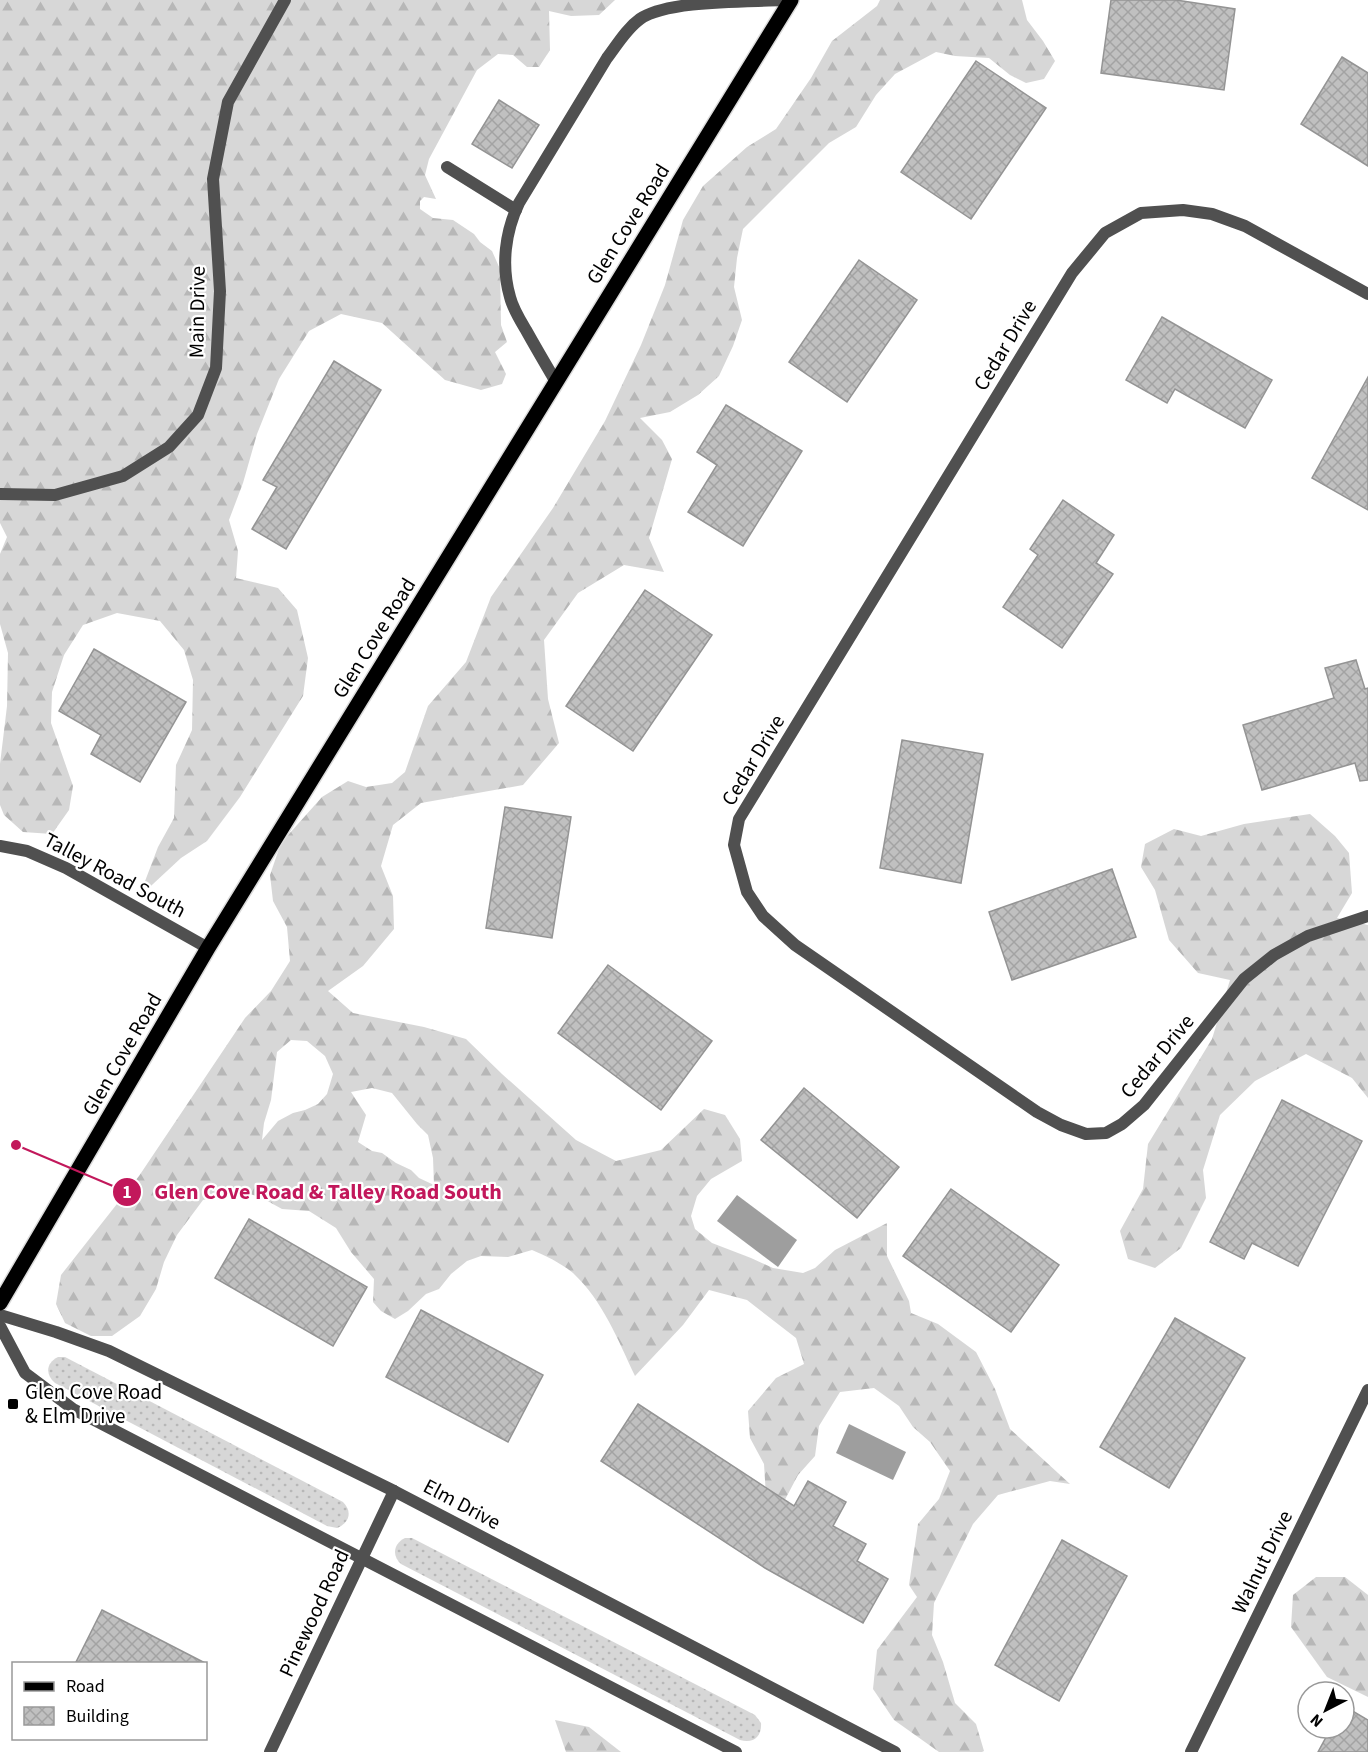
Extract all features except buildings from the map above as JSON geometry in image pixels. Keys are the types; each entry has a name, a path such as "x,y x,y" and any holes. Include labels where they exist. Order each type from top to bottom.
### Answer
{"main road":[{"name":"Glen Cove Road","path":"0,1303 208,948 791,0"}],"street":[{"name":"Main Drive","path":"0,494 55,495 123,476 169,447 198,415 216,368 220,291 213,179 228,102 285,0"},
{"path":"556,382 517,314 510,297 505,263 506,247 516,210 607,58 622,37 640,19 664,8 782,0"},
{"path":"447,167 516,210"},
{"name":"Cedar Drive","path":"1368,294 1245,226 1212,214 1183,210 1141,213 1105,233 1072,273 739,819 734,845 747,892 763,916 795,945 1037,1112 1061,1125 1086,1134 1106,1133 1122,1124 1144,1106 1244,979 1274,955 1308,936 1368,916"},
{"name":"Talley Road South","path":"0,846 27,852 66,868 208,948"},
{"name":"Elm Drive","path":"0,1315 109,1351 394,1491 895,1752"},
{"path":"0,1326 25,1373 73,1409 736,1752"},
{"name":"Walnut Drive","path":"1191,1752 1368,1390"},
{"name":"Pinewood Road","path":"270,1752 394,1491"}],"green space":[{"path":"0,0 615,0 599,15 571,16 549,11 550,50 539,67 527,67 513,55 498,54 477,70 429,159 425,175 436,199 424,197 420,201 420,209 433,218 453,220 474,234 492,251 500,269 501,325 507,342 495,352 506,374 502,384 481,390 445,380 382,323 341,314 309,331 279,379 257,434 243,483 229,520 238,551 236,578 278,588 297,610 308,658 303,696 240,797 207,841 181,858 139,897 158,847 174,818 176,765 192,730 193,680 184,650 160,621 117,613 83,625 64,655 52,692 51,723 73,786 69,810 52,834 23,832 4,815 0,805 0,764 7,706 8,653 0,624 0,554 7,537 0,523"},
{"path":"880,0 1022,0 1027,20 1055,61 1044,79 1026,83 1010,75 989,58 955,56 936,52 895,74 876,95 856,127 829,143 743,229 734,287 742,320 719,376 698,395 670,412 640,418 662,440 672,459 649,538 664,572 624,565 578,593 544,640 548,699 559,743 523,785 421,803 393,825 381,866 393,896 394,929 363,966 328,991 353,1013 424,1027 466,1039 576,1140 616,1161 661,1150 704,1109 725,1115 740,1139 742,1161 711,1179 697,1196 691,1216 695,1229 712,1243 773,1268 803,1273 815,1268 835,1250 887,1223 887,1256 909,1301 911,1313 938,1324 976,1352 995,1389 1010,1429 1070,1484 1050,1481 998,1495 973,1524 934,1603 932,1635 955,1703 976,1724 984,1751 982,1752 939,1752 894,1720 873,1689 877,1650 917,1597 909,1585 918,1524 939,1499 950,1471 930,1442 913,1427 899,1406 874,1388 840,1392 819,1426 815,1456 798,1475 779,1511 766,1496 764,1464 750,1438 748,1411 776,1378 804,1364 796,1338 747,1300 709,1290 683,1325 635,1376 609,1322 584,1284 573,1273 543,1255 532,1250 508,1257 481,1256 467,1261 451,1274 439,1289 426,1294 408,1311 395,1319 381,1311 373,1302 374,1279 351,1252 336,1228 309,1211 282,1209 262,1198 241,1191 203,1200 177,1235 164,1262 156,1289 140,1316 112,1336 91,1336 65,1323 56,1304 61,1275 139,1176 245,1018 271,991 290,961 287,927 273,901 270,875 281,843 322,797 348,781 366,787 392,783 405,772 428,706 466,662 491,597 553,508 605,421 641,345 665,285 683,220 703,186 747,147 776,129 811,78 832,41 877,6","holes":["291,1040 307,1041 325,1056 333,1074 327,1094 318,1104 278,1121 262,1140 271,1100 277,1052","372,1088 392,1093 428,1135 433,1158 434,1185 419,1178 411,1170 382,1153 372,1151 358,1142 366,1115 351,1092"]},
{"path":"1310,814 1335,836 1349,853 1352,893 1337,918 1368,925 1368,1098 1352,1078 1306,1054 1255,1081 1220,1115 1203,1170 1206,1198 1181,1248 1155,1268 1128,1259 1120,1231 1143,1189 1148,1144 1212,1039 1230,980 1198,973 1169,940 1155,890 1141,867 1145,844 1174,829 1201,836 1244,824"},
{"path":"58,1357 65,1357 343,1502 349,1513 347,1520 337,1528 327,1526 55,1383 48,1369 51,1362"},
{"path":"405,1538 412,1538 755,1715 761,1723 758,1736 749,1741 740,1740 401,1564 396,1557 395,1550 398,1543"},
{"path":"1316,1577 1345,1577 1368,1595 1368,1697 1356,1691 1356,1680 1333,1680 1327,1677 1291,1627 1293,1595"},
{"path":"555,1720 589,1727 621,1752 566,1752"}],"shaded area":[{"path":"737,1195 797,1240 778,1267 717,1221"},
{"path":"849,1424 906,1452 893,1480 836,1453"}],"place":[{"name":"Glen Cove Road & Talley Road South","path":"16,1145"},
{"name":"Glen Cove Road & Elm Drive","path":"13,1404"}]}
